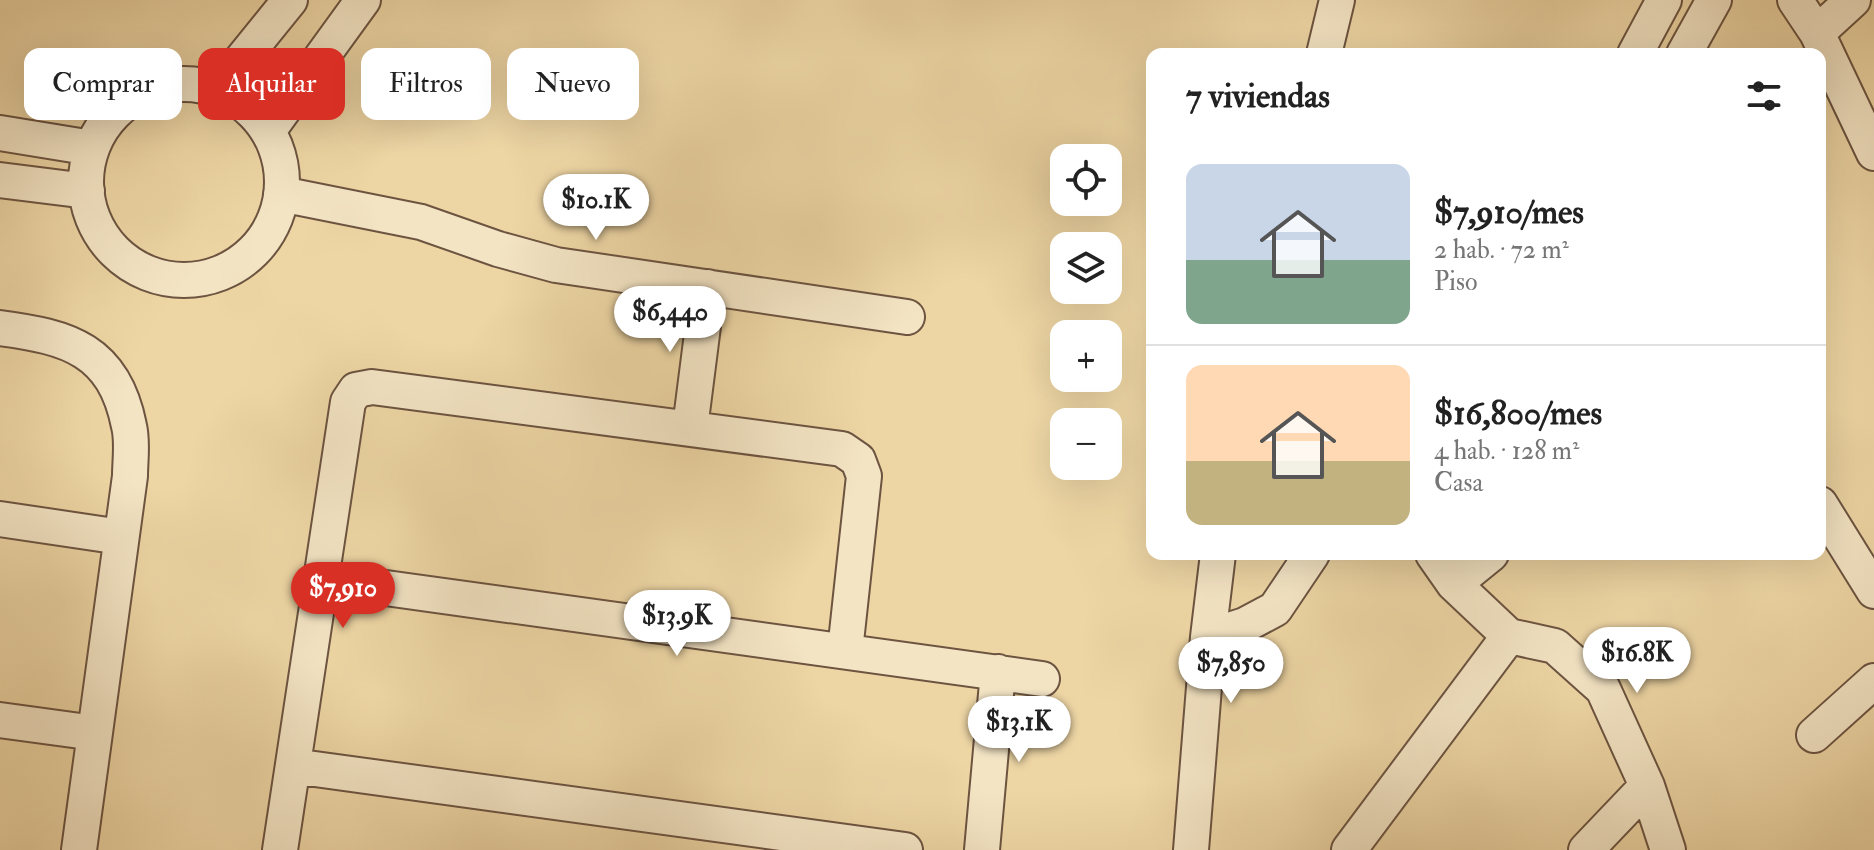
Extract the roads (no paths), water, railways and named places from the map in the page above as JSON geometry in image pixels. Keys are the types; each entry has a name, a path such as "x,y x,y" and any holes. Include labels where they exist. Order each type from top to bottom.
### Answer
{"street":[{"path":"251,48 290,0"},
{"path":"268,131 363,0"},
{"path":"1325,48 1337,0"},
{"path":"1638,48 1664,0"},
{"path":"1687,48 1714,0"},
{"path":"1795,0 1824,48"},
{"path":"1817,33 1853,0"},
{"path":"1826,52 1874,153"},
{"path":"198,84 175,84 143,93 116,111 102,128 92,148 87,169 87,191 96,223 114,251 131,265 150,275 171,280 215,276 244,260 267,236 276,216 282,173 278,151 260,120"},
{"path":"0,133 92,148"},
{"path":"0,180 87,191"},
{"path":"281,194 421,222 556,265 907,317"},
{"path":"690,428 708,287"},
{"path":"0,328 45,334 89,352 117,384 130,428 130,476 79,850"},
{"path":"280,850 348,402 356,390 372,387 842,449 858,460 864,476 845,651"},
{"path":"1826,514 1874,591"},
{"path":"0,519 121,537"},
{"path":"1191,850 1217,560"},
{"path":"1208,637 1245,625 1275,609 1308,560"},
{"path":"1437,560 1454,584 1509,636 1555,646 1603,689 1647,786 1668,850"},
{"path":"1454,584 1484,560"},
{"path":"321,579 1042,679"},
{"path":"1349,850 1509,636"},
{"path":"982,850 998,672"},
{"path":"1814,735 1874,681"},
{"path":"0,720 95,733"},
{"path":"293,766 905,850"},
{"path":"1586,850 1647,786"}]}
